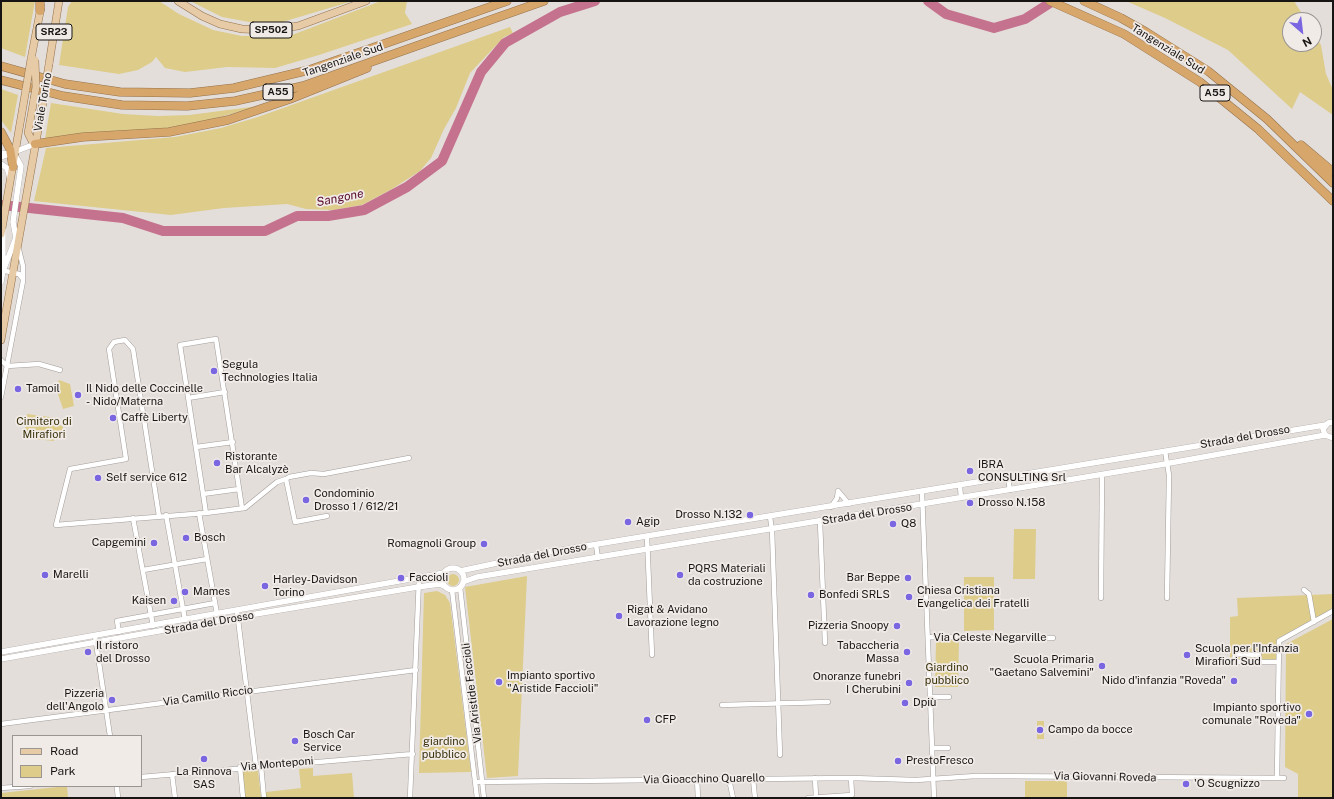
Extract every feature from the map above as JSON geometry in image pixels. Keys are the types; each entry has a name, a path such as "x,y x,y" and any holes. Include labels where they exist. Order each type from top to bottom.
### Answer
{"highway":[{"path":"40,11 41,1"},
{"name":"Tangenziale Sud","path":"2,66 65,84 120,92 190,93 234,88 309,70 507,1"},
{"name":"Tangenziale Sud","path":"1,80 42,92 93,102 151,106 212,104 259,97 303,86 544,1"},
{"name":"Tangenziale Sud","path":"1050,1 1139,42 1200,82 1258,128 1333,200"},
{"name":"Tangenziale Sud","path":"1084,1 1121,18 1208,71 1267,119 1333,183"},
{"path":"35,144 83,137 169,132 228,120 283,102 354,75 401,52"},
{"path":"1267,119 1333,172"},
{"path":"1,132 12,153 13,167"}],"main road":[{"name":"Viale Torino","path":"18,223 24,203 50,64 60,1"},
{"name":"SP502","path":"178,1 202,16 220,24 242,29 261,30 298,26 366,1"},
{"name":"Viale Torino","path":"12,153 17,138 34,60 34,47 40,11"},
{"path":"34,60 36,87 28,133 35,144"},
{"path":"1,234 13,167"},
{"name":"SR23","path":"1,340 18,248 18,223"}],"street":[{"path":"1,155 12,153 35,144"},
{"path":"2,271 16,238 18,223 16,201 21,166 12,153"},
{"path":"1,164 8,172 10,182"},
{"path":"1,282 4,221"},
{"path":"1,397 23,279 23,266 18,248"},
{"path":"2,271 21,275 23,279"},
{"path":"206,513 180,345 216,339 242,508"},
{"path":"159,516 133,350 125,340 114,342 109,349 126,459 70,469 56,525 206,513 242,508 277,482 286,480 289,477 311,473 324,474 409,458"},
{"path":"1,360 7,366 38,364 60,370"},
{"path":"188,398 224,392"},
{"name":"Strada del Drosso","path":"460,571 596,545 1008,478 1325,425 1333,422"},
{"path":"1325,425 1324,434 1333,438"},
{"name":"Strada del Drosso","path":"462,584 478,577 1102,475 1324,434"},
{"path":"196,447 233,442"},
{"path":"1165,451 1167,464 1167,598"},
{"path":"1102,475 1102,598"},
{"path":"1008,478 1010,490"},
{"path":"286,480 295,522 327,516"},
{"path":"960,486 962,498"},
{"path":"203,494 239,489"},
{"name":"Strada del Drosso","path":"831,507 837,498 838,491 849,504"},
{"name":"Via Celeste Negarville","path":"922,492 934,798"},
{"name":"Strada del Drosso","path":"199,513 217,614"},
{"name":"Strada del Drosso","path":"166,515 185,620"},
{"path":"770,517 772,530 780,755"},
{"name":"Strada del Drosso","path":"133,518 153,626"},
{"path":"820,522 825,643"},
{"path":"647,537 649,550 652,654"},
{"path":"596,545 598,558"},
{"path":"143,570 207,559"},
{"path":"451,568 460,571 463,576 462,584 452,590 444,586 442,579 444,573 451,568"},
{"name":"Strada del Drosso","path":"1,652 444,573"},
{"path":"410,798 419,578"},
{"name":"Strada del Drosso","path":"1,659 96,644 238,617 418,587 440,584 444,586"},
{"name":"Via Aristide Faccioli","path":"462,584 484,798"},
{"name":"Via Aristide Faccioli","path":"452,590 477,798"},
{"path":"1304,590 1309,595 1314,622"},
{"name":"Strada del Drosso","path":"119,632 117,621 215,603"},
{"path":"237,610 247,690 264,798"},
{"path":"1277,778 1280,641 1333,611"},
{"path":"95,636 110,735"},
{"name":"Via Celeste Negarville","path":"928,637 1053,638"},
{"path":"1259,662 1259,655 1235,654 1234,662 1259,662 1279,662"},
{"name":"Via Camillo Riccio","path":"1,724 247,690 416,670"},
{"path":"930,697 949,697"},
{"path":"722,705 777,702 828,702"},
{"path":"932,748 948,748"},
{"name":"Via Monteponi","path":"142,776 413,754"},
{"path":"240,767 243,798"},
{"path":"172,774 175,798"},
{"name":"Via Giovanni Roveda","path":"933,778 1066,776 1284,778"},
{"path":"753,778 755,798"},
{"name":"Via Gioacchino Quarello","path":"475,782 753,778 851,778 916,780 933,778"},
{"path":"815,778 816,797"},
{"path":"808,798 852,796 851,778"},
{"path":"697,779 698,798"},
{"path":"729,779 733,798"},
{"path":"1,788 16,787"},
{"path":"116,788 118,798"}],"green space":[{"path":"1,1 35,1 25,57 1,48"},
{"path":"72,1 159,1 179,14 213,30 242,36 292,35 381,1 407,1 405,13 412,24 275,68 227,67 185,72 165,68 156,57 152,62 138,70 119,74 59,65 68,7"},
{"path":"190,1 353,1 279,23 249,22 222,17"},
{"path":"1126,1 1294,1 1301,12 1282,12 1282,52 1322,51 1326,74 1333,90 1333,115 1300,92 1292,109 1228,50 1165,18"},
{"path":"510,27 513,33 504,37 470,73 456,108 444,129 431,158 420,171 392,189 362,205 333,210 306,209 287,204 224,208 171,215 34,201 46,148 175,137 221,128 258,117"},
{"path":"1,89 18,95 11,133 1,120"},
{"path":"51,103 123,114 158,116 189,115 259,106 191,125 158,130 45,139"},
{"path":"59,380 70,384 74,406 63,409 56,388"},
{"name":"Cimitero di Mirafiori","path":"27,414 57,418 57,423 63,427 63,434 58,439 54,439 54,441 24,438"},
{"path":"1014,529 1036,529 1035,579 1013,579"},
{"path":"455,574 458,575 458,585 451,586 448,585 447,578 448,575"},
{"name":"Impianto sportivo \"Aristide Faccioli\"","path":"527,576 518,776 487,778 465,587"},
{"path":"964,577 994,577 994,630 964,631"},
{"name":"giardino pubblico","path":"437,591 445,595 450,603 471,772 419,773 424,593"},
{"path":"1333,594 1333,608 1277,639 1276,662 1230,662 1230,617 1238,616 1237,598"},
{"name":"Impianto sportivo comunale \"Roveda\"","path":"1333,619 1333,798 1298,798 1298,774 1285,767 1286,644"},
{"name":"Giardino pubblico","path":"936,640 959,640 958,687 935,687"},
{"name":"Campo da bocce","path":"1037,721 1044,721 1044,739 1037,739"},
{"path":"313,768 313,776 352,773 354,798 266,798 266,792 301,788 299,769"},
{"path":"258,770 261,798 244,798 241,771"},
{"path":"1025,781 1067,781 1067,798 1025,798"},
{"path":"67,787 68,798 1,798 1,793"}],"waterway":[{"name":"Sangone","path":"1,205 123,218 163,231 265,231 297,216 328,216 364,210 407,187 442,161 481,72 505,43 560,12 595,1"},
{"name":"Sangone","path":"928,1 946,14 994,28 1025,19 1053,1"}],"place":[{"name":"Segula Technologies Italia","path":"214,371"},
{"name":"Tamoil","path":"18,389"},
{"name":"Il Nido delle Coccinelle - Nido/Materna","path":"78,395"},
{"name":"Caffè Liberty","path":"113,418"},
{"name":"Ristorante Bar Alcalyzè","path":"217,463"},
{"name":"IBRA CONSULTING Srl","path":"970,471"},
{"name":"Self service 612","path":"98,478"},
{"name":"Condominio Drosso 1 / 612/21","path":"306,500"},
{"name":"Drosso N.158","path":"970,503"},
{"name":"Drosso N.132","path":"750,515"},
{"name":"Agip","path":"628,522"},
{"name":"Q8","path":"893,524"},
{"name":"Bosch","path":"186,538"},
{"name":"Capgemini","path":"154,543"},
{"name":"Romagnoli Group","path":"484,544"},
{"name":"Marelli","path":"45,575"},
{"name":"PQRS Materiali da costruzione","path":"680,575"},
{"name":"Faccioli","path":"401,578"},
{"name":"Bar Beppe","path":"908,578"},
{"name":"Harley-Davidson Torino","path":"265,586"},
{"name":"Mames","path":"185,592"},
{"name":"Bonfedi SRLS","path":"811,595"},
{"name":"Chiesa Cristiana Evangelica dei Fratelli","path":"909,597"},
{"name":"Kaisen","path":"174,601"},
{"name":"Rigat & Avidano Lavorazione legno","path":"619,616"},
{"name":"Pizzeria Snoopy","path":"897,626"},
{"name":"Il ristoro del Drosso","path":"88,652"},
{"name":"Tabaccheria Massa","path":"907,652"},
{"name":"Scuola per l'Infanzia Mirafiori Sud","path":"1187,655"},
{"name":"Scuola Primaria \"Gaetano Salvemini\"","path":"1102,666"},
{"name":"Nido d'infanzia \"Roveda\"","path":"1234,681"},
{"name":"Impianto sportivo \"Aristide Faccioli\"","path":"499,682"},
{"name":"Onoranze funebri I Cherubini","path":"909,683"},
{"name":"Pizzeria dell'Angolo","path":"112,700"},
{"name":"Dpiù","path":"905,703"},
{"name":"Impianto sportivo comunale \"Roveda\"","path":"1309,714"},
{"name":"CFP","path":"647,720"},
{"name":"Campo da bocce","path":"1040,730"},
{"name":"Bosch Car Service","path":"295,741"},
{"name":"La Rinnova SAS","path":"204,759"},
{"name":"PrestoFresco","path":"898,761"},
{"name":"'O Scugnizzo","path":"1186,784"}]}
